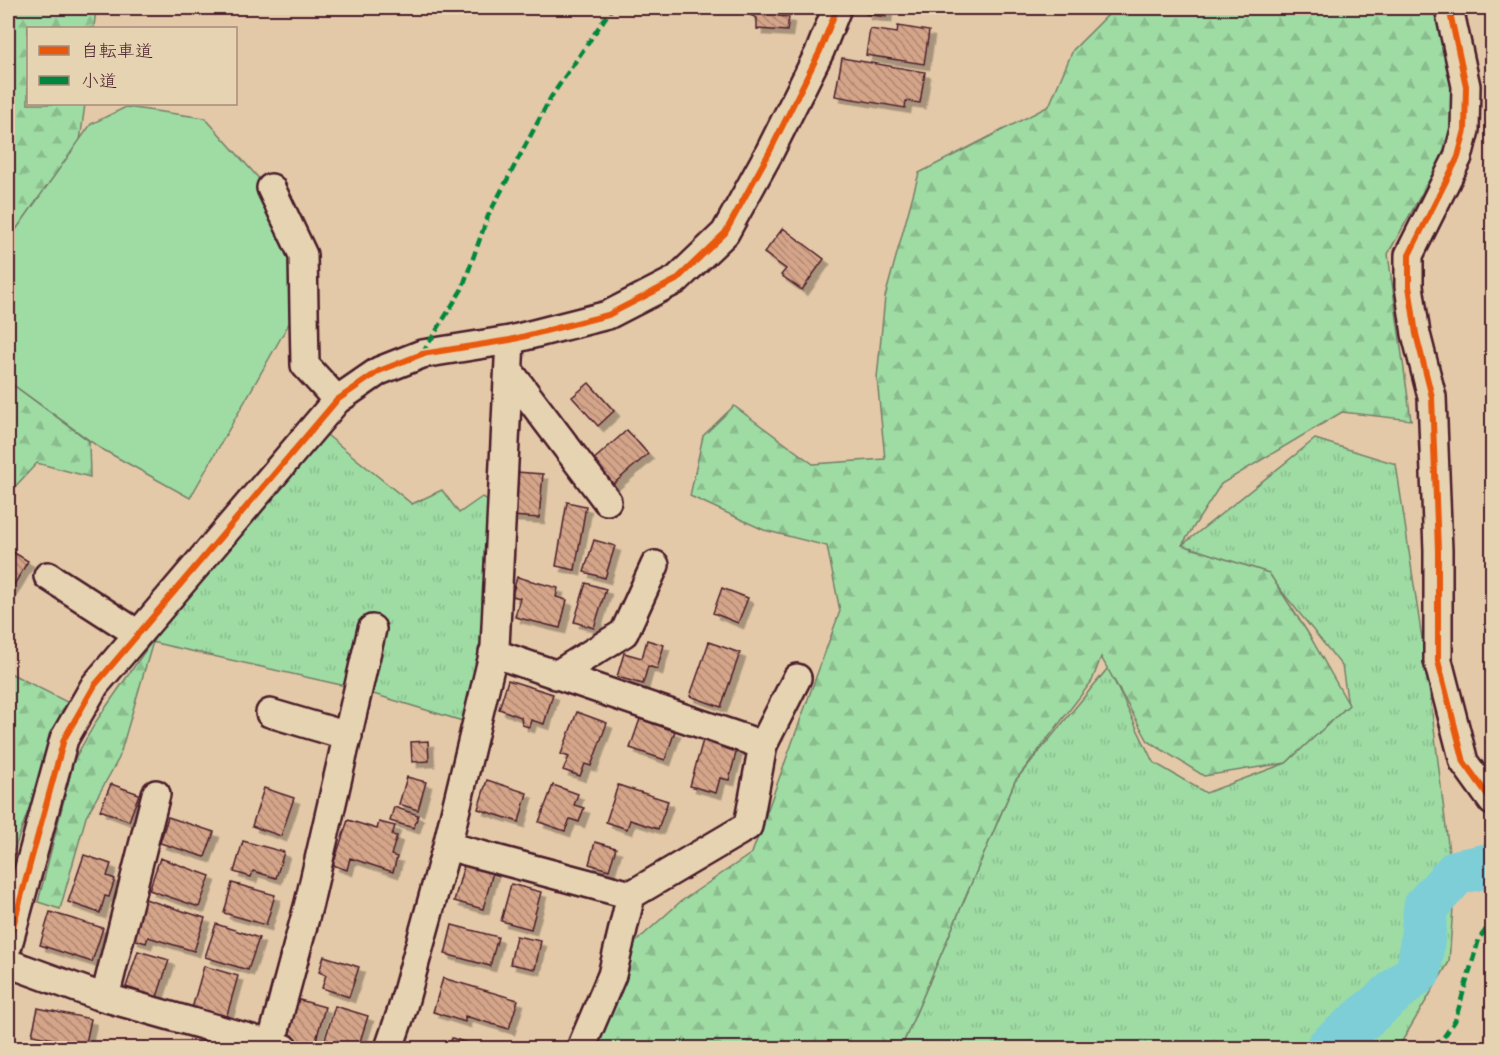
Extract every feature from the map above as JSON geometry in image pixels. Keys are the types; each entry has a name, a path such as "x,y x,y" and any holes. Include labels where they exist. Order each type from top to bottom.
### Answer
{"street":[{"path":"8,945 64,739 95,685 337,400 379,371 422,354 510,340 608,315 676,280 725,233 769,153 820,51 837,8"},
{"path":"1449,8 1466,86 1465,130 1458,157 1409,255 1409,286 1416,334 1432,398 1438,550 1438,661 1464,762 1492,801"},
{"path":"271,188 303,255 305,365 337,400"},
{"path":"389,1048 402,1010 447,846 493,653 510,340"},
{"path":"509,371 607,501"},
{"path":"556,675 624,633 655,565"},
{"path":"48,576 138,634"},
{"path":"8,963 105,997 278,1047 372,629"},
{"path":"493,653 763,745"},
{"path":"447,846 631,895 748,826 763,745 797,678"},
{"path":"270,713 348,735"},
{"path":"105,997 156,794"},
{"path":"581,1048 612,975 631,895"}],"green space":[{"path":"8,8 96,8 94,27 27,27 27,105 85,105 80,141 8,241"},
{"path":"1435,8 1457,88 1450,143 1388,254 1411,420 1342,412 1221,484 1182,545 1269,573 1308,633 1349,705 1286,763 1204,776 1148,741 1101,657 1092,681 1015,781 901,1048 591,1048 629,948 680,902 752,853 840,611 827,546 764,530 690,496 703,436 734,406 813,464 885,459 877,378 885,297 919,173 1049,106 1073,50 1114,9"},
{"path":"126,107 205,118 262,182 304,297 190,498 100,448 8,381 8,241 91,124"},
{"path":"8,381 89,441 90,477 37,463 8,494"},
{"path":"322,431 412,504 442,490 459,513 482,497 491,501 495,634 466,722 350,687 151,642"},
{"path":"1315,439 1396,464 1428,679 1454,894 1449,962 1398,1048 901,1048 1015,781 1108,668 1153,762 1206,793 1286,763 1348,705 1342,666 1276,584 1181,546"},
{"path":"154,638 119,758 86,817 60,909 38,902 74,760 97,720"},
{"path":"8,672 67,702 8,867"}],"building":[{"path":"750,8 779,8 778,16 789,17 787,31 757,29 757,18 750,15"},
{"path":"867,8 887,8 886,17 866,14"},
{"path":"898,26 929,31 924,64 866,55 870,29 897,33"},
{"path":"842,58 925,72 920,103 906,101 905,108 835,96"},
{"path":"783,228 824,259 802,290 781,275 786,269 764,253"},
{"path":"589,383 614,411 598,426 572,397"},
{"path":"627,430 648,454 612,485 591,462"},
{"path":"516,472 543,474 539,518 512,516"},
{"path":"567,502 586,506 575,570 556,566"},
{"path":"594,540 615,546 605,578 584,572"},
{"path":"8,549 28,561 8,595"},
{"path":"517,577 558,588 556,597 567,600 560,628 515,617 520,598 512,596"},
{"path":"586,583 606,589 594,628 574,622"},
{"path":"722,588 748,598 738,623 713,613"},
{"path":"647,640 664,645 657,669 648,666 643,684 617,677 624,653 642,658"},
{"path":"709,642 740,653 721,707 690,696"},
{"path":"508,680 553,694 544,724 531,720 529,727 522,725 521,717 499,709"},
{"path":"577,712 607,723 591,766 585,764 580,776 563,770 569,757 561,754"},
{"path":"640,719 675,731 665,760 630,748"},
{"path":"703,740 737,749 729,780 720,778 716,793 690,786"},
{"path":"428,741 429,761 412,762 411,742"},
{"path":"407,777 426,782 418,810 399,804"},
{"path":"487,780 527,793 519,822 478,809"},
{"path":"111,784 139,794 129,821 100,810"},
{"path":"553,785 578,794 574,805 584,808 579,822 570,819 565,831 539,822"},
{"path":"618,785 668,801 658,829 630,820 627,829 606,822"},
{"path":"264,788 294,798 281,836 252,826"},
{"path":"394,807 418,815 414,828 390,821"},
{"path":"168,817 214,832 205,857 160,843"},
{"path":"348,820 377,829 379,822 395,826 392,835 397,836 391,855 397,857 393,872 350,858 347,870 333,865"},
{"path":"243,841 284,852 276,878 253,871 251,877 234,872"},
{"path":"595,842 616,848 609,870 589,864"},
{"path":"84,855 111,864 107,876 115,879 109,897 105,896 100,913 68,902"},
{"path":"160,858 210,876 199,907 149,890"},
{"path":"464,865 493,872 483,909 454,901"},
{"path":"232,883 275,895 266,925 224,913"},
{"path":"511,884 541,892 531,929 501,921"},
{"path":"145,899 205,918 194,951 148,937 146,943 133,939"},
{"path":"50,912 103,928 92,962 40,945"},
{"path":"216,924 259,938 248,970 205,957"},
{"path":"452,925 498,937 490,966 445,954"},
{"path":"516,936 541,941 535,969 510,964"},
{"path":"138,951 169,960 157,997 126,987"},
{"path":"324,956 359,967 349,997 322,988 326,975 319,972"},
{"path":"204,966 238,976 225,1022 191,1012"},
{"path":"443,978 518,1000 509,1029 465,1016 465,1022 433,1012"},
{"path":"296,999 325,1007 314,1048 285,1041"},
{"path":"335,1006 368,1016 358,1048 344,1048 324,1043"},
{"path":"38,1008 91,1019 85,1048 53,1047 54,1039 32,1035"},
{"path":"452,1038 476,1046 475,1048 448,1048"}],"waterway":[{"path":"1328,1048 1419,971 1426,906 1457,872 1492,865"}],"marked path":[{"path":"422,354 462,289 488,216 551,97 612,8"},
{"path":"1436,1048 1455,1021 1479,939 1492,921"}],"cycle path":[{"path":"8,945 64,739 95,685 337,400 379,371 422,354 510,340 608,315 676,280 725,233 769,153 820,51 837,8"},
{"path":"1449,8 1466,86 1465,130 1458,157 1409,255 1409,286 1416,334 1432,397 1438,550 1438,661 1464,762 1492,801"}]}
